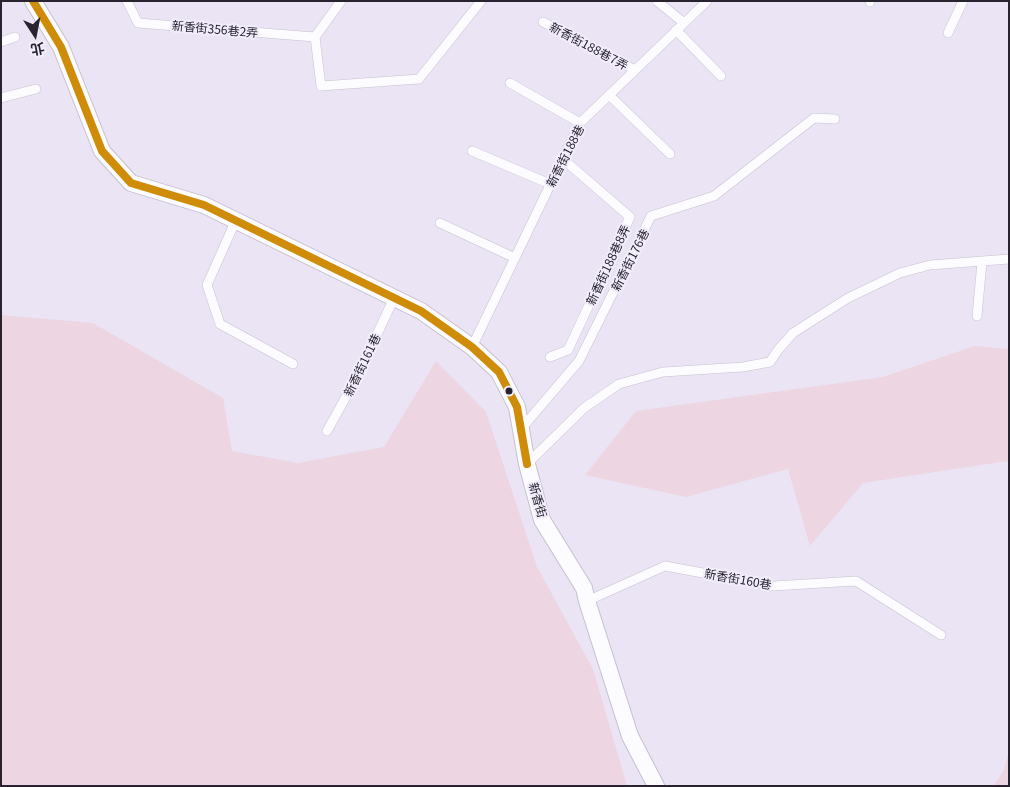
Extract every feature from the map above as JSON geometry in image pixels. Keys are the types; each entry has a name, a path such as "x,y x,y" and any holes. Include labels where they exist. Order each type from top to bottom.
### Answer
{"street":[{"name":"新香街","path":"32,1 62,47 102,151 131,183 204,205 421,311 472,347 499,372 518,408 528,464 542,520 584,588 630,736 656,786"}],"lane":[{"name":"新香街356巷2弄","path":"126,1 138,23 315,37"},
{"path":"341,1 315,37 321,86 419,79 481,1"},
{"path":"657,1 684,23"},
{"name":"新香街188巷","path":"472,347 580,123 707,1"},
{"path":"948,33 963,1"},
{"name":"新香街188巷7弄","path":"543,22 634,70"},
{"path":"676,30 721,76"},
{"path":"1,42 15,37"},
{"path":"510,83 580,123"},
{"path":"1,98 36,89"},
{"path":"609,95 670,154"},
{"name":"新香街176巷","path":"521,430 579,361 652,216 714,196 814,118 835,119"},
{"path":"472,151 550,184"},
{"name":"新香街188巷8弄","path":"550,357 568,350 630,217 563,159"},
{"path":"236,220 207,285 220,324 293,364"},
{"path":"440,223 515,258"},
{"path":"528,464 584,408 619,384 663,372 743,367 770,362 794,333 848,298 900,272 930,265 1009,259"},
{"path":"977,316 982,262"},
{"name":"新香街161巷","path":"327,431 358,377 394,298"},
{"name":"新香街160巷","path":"587,601 665,566 773,586 856,581 941,635"}],"shaded area":[{"path":"1,315 93,323 223,398 232,451 298,463 384,447 436,361 486,412 537,567 593,669 627,786 1,786"},
{"path":"975,346 1009,349 1009,465 1007,461 863,483 810,546 788,469 686,497 585,475 636,411 883,377"},
{"path":"1009,752 1009,786 993,786 1003,772"}],"transit line":[{"path":"33,1 61,47 102,151 131,183 204,205 421,311 472,347 499,372 517,407 527,464"}]}
